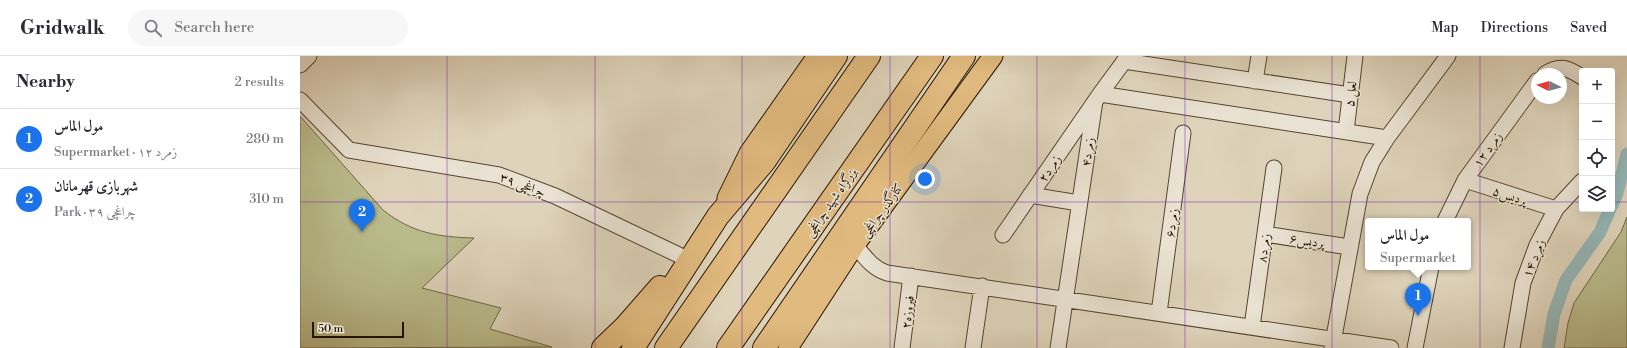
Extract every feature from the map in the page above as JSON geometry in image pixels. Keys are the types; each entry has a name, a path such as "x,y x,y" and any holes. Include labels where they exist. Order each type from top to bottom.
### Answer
{"highway":[{"path":"632,348 718,216 764,162 836,56"},
{"path":"666,348 869,56"},
{"name":"بزرگراه شهید چراغچی","path":"728,348 932,56"},
{"path":"764,348 964,56"},
{"path":"603,348 625,327 705,237"}],"main road":[{"path":"718,216 749,153 817,56"},
{"name":"کنارگذر چراغچی","path":"788,315 827,288 855,245 994,56"},
{"path":"788,348 827,288"}],"street":[{"path":"300,65 309,56"},
{"path":"1255,81 1259,56"},
{"name":"لعل ۵","path":"1346,131 1355,56"},
{"path":"1332,344 1360,194 1372,162 1387,138 1448,56"},
{"path":"1126,59 1255,81 1350,95"},
{"name":"زمرد۲","path":"1003,235 1097,97 1126,59"},
{"path":"1567,68 1579,75"},
{"name":"زمرد ۱۲","path":"1446,218 1465,180 1531,89"},
{"path":"1097,97 1387,138"},
{"name":"زمرد۴","path":"1058,348 1079,203 1097,97"},
{"name":"چراغچی ۳۹","path":"300,100 349,150 499,175 555,196 685,258"},
{"name":"زمرد۶","path":"1159,313 1184,133"},
{"name":"زمرد۸","path":"1252,327 1274,168"},
{"name":"پردیس۵","path":"1465,180 1556,209"},
{"name":"زمرد ۱۴","path":"1512,348 1523,283 1537,245 1556,209 1579,184"},
{"path":"1030,195 1079,203"},
{"name":"پردیس۶","path":"1265,234 1349,247"},
{"path":"855,245 868,262 879,270 887,273 1252,327 1332,344 1391,348"},
{"path":"1415,348 1430,270"},
{"name":"فیروزه۲","path":"902,348 911,276"},
{"path":"974,348 982,286"}],"green space":[{"path":"300,116 383,210 394,218 415,229 437,235 474,238 422,288 501,308 490,329 552,347 300,348"},
{"path":"1627,217 1627,348 1564,348 1568,323 1574,303 1621,232"}],"waterway":[{"path":"1615,198 1627,154"},
{"path":"1548,348 1554,314 1566,280 1600,232 1609,212"}],"place":[{"name":"شهربازی قهرمانان","path":"362,232"},
{"name":"مول الماس","path":"1418,316"}]}
